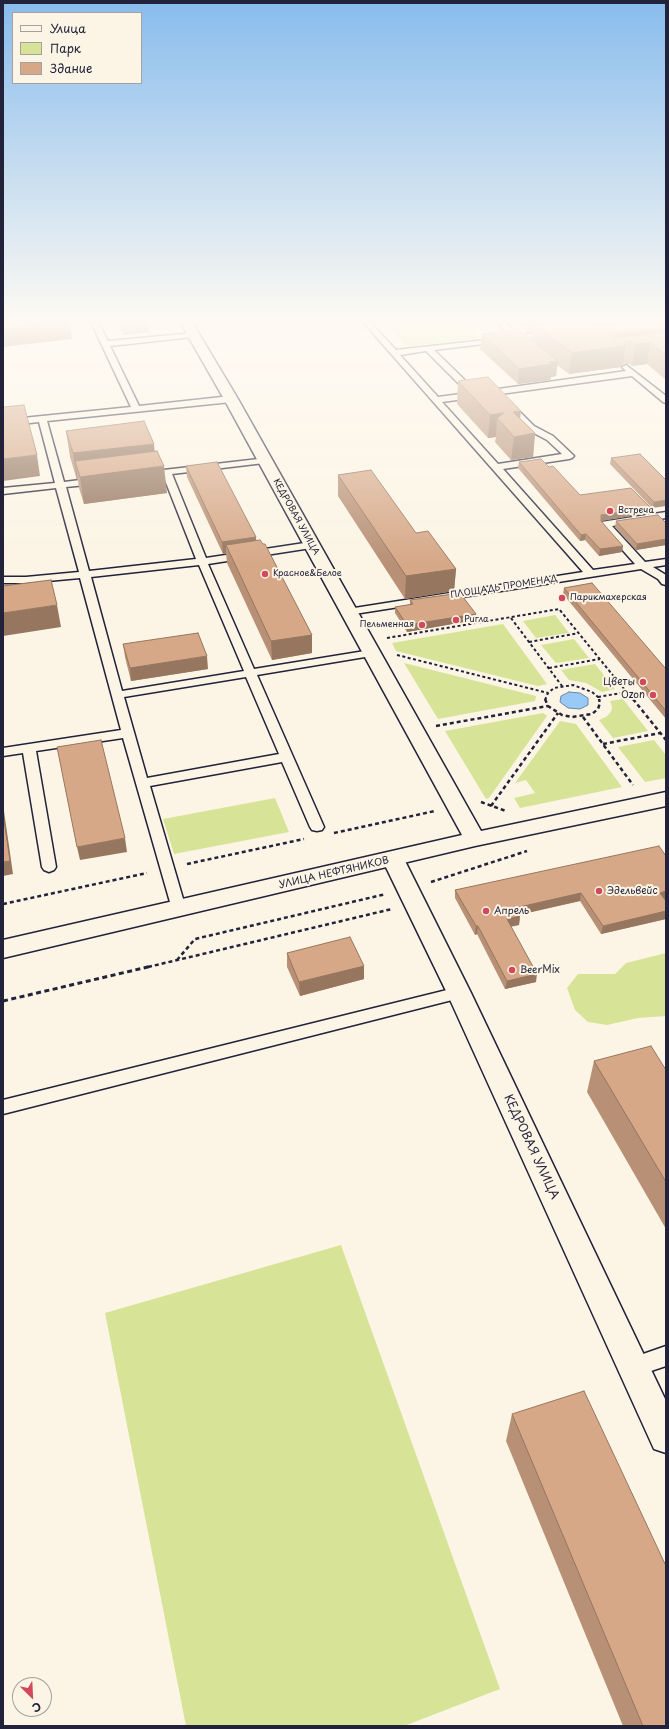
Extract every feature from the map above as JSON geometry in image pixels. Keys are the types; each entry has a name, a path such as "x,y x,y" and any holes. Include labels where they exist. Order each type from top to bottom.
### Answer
{"street":[{"name":"КЕДРОВАЯ УЛИЦА","path":"233,403 475,839"},
{"name":"УЛИЦА НЕФТЯНИКОВ","path":"3,949 475,839 666,799"},
{"name":"КЕДРОВАЯ УЛИЦА","path":"393,859 420,894 459,992 666,1437"}],"lane":[{"path":"133,403 136,409"},
{"path":"3,422 196,403"},
{"path":"438,403 590,574"},
{"path":"496,467 569,456 550,438 531,428 505,403"},
{"path":"42,418 117,695 179,909"},
{"path":"151,474 264,460"},
{"path":"166,472 202,561 317,827"},
{"path":"3,491 106,480"},
{"path":"666,515 604,524 643,566 664,579 666,566"},
{"path":"3,580 26,580 202,561 311,545"},
{"name":"ПЛОЩАДЬ ПРОМЕНАД","path":"348,612 666,562"},
{"path":"117,695 371,653"},
{"path":"3,752 128,733"},
{"path":"29,748 49,867"},
{"path":"142,783 287,757"},
{"path":"3,1107 459,992"},
{"path":"633,1367 666,1356"}],"path":[{"path":"383,638 559,609 666,740"},
{"path":"511,617 562,686"},
{"path":"529,642 579,633"},
{"path":"396,660 392,654 548,693"},
{"path":"549,668 600,659"},
{"path":"573,685 592,692 598,697 600,703 598,709 592,714 583,717 572,717 558,713 548,706 545,699 548,693 554,688 573,685"},
{"path":"598,697 627,692"},
{"path":"435,726 548,706"},
{"path":"491,806 558,713"},
{"path":"583,717 637,790"},
{"path":"603,744 660,733"},
{"path":"3,1001 177,960 420,894 528,850"},
{"path":"177,960 195,939 390,893"}],"green space":[{"path":"555,615 569,633 536,638 523,621"},
{"path":"503,624 547,684 538,686 396,651 392,643"},
{"path":"574,639 589,658 556,663 541,645"},
{"path":"404,663 536,696 535,701 438,719"},
{"path":"595,664 615,689 602,692 586,683 569,680 561,670"},
{"path":"623,699 648,731 613,738 599,720 606,717 611,712 612,707 610,701"},
{"path":"543,713 547,716 489,798 486,799 445,731"},
{"path":"560,721 576,724 622,787 520,808 514,798 535,793 526,780 515,783"},
{"path":"654,740 666,755 666,778 645,782 618,747"},
{"path":"275,798 289,832 174,854 163,819"},
{"path":"666,953 666,1016 638,1018 607,1025 588,1022 575,1010 567,988 578,974 615,974 626,963"},
{"path":"341,1245 500,1689 404,1726 186,1726 105,1313"}],"water":[{"path":"569,692 580,693 588,698 588,705 580,709 568,708 560,702 561,696"}],"building":[{"path":"478,403 513,403 521,411 513,412 535,433 514,437 497,418 504,413 490,415"},
{"path":"24,405 37,455 3,459 3,407"},
{"path":"144,421 154,444 73,453 66,431"},
{"path":"157,451 164,466 80,477 75,461"},
{"path":"640,454 666,480 666,500 654,502 611,458"},
{"path":"541,459 549,467 553,466 580,495 631,488 650,507 601,515 601,521 623,546 600,549 586,534 581,535 519,462"},
{"path":"217,462 256,537 222,542 186,466"},
{"path":"371,470 416,533 428,531 456,569 406,576 338,475"},
{"path":"658,515 666,523 666,539 637,544 616,521"},
{"path":"260,540 263,544 265,544 312,635 271,641 226,545"},
{"path":"51,580 57,605 3,613 3,586"},
{"path":"592,583 666,669 666,711 564,588"},
{"path":"460,593 476,614 407,625 395,607 413,604 410,600"},
{"path":"198,633 207,656 130,668 123,644"},
{"path":"101,740 125,838 77,847 57,747"},
{"path":"3,813 10,861 3,862"},
{"path":"659,846 666,856 666,891 660,893 666,901 666,911 603,926 581,893 515,908 520,916 507,919 537,974 507,981 478,926 476,926 455,890"},
{"path":"350,937 364,966 299,982 287,953"},
{"path":"651,1046 666,1070 666,1182 594,1061"},
{"path":"584,1391 666,1566 666,1726 643,1726 512,1414"}],"place":[{"name":"Встреча","path":"610,511"},
{"name":"Красное&Белое","path":"265,574"},
{"name":"Парикмахерская","path":"562,598"},
{"name":"Ригла","path":"456,620"},
{"name":"Пельменная","path":"422,625"},
{"name":"Цветы","path":"643,682"},
{"name":"Ozon","path":"653,695"},
{"name":"Эдельвейс","path":"599,891"},
{"name":"Апрель","path":"486,911"},
{"name":"BeerMix","path":"512,970"}]}
